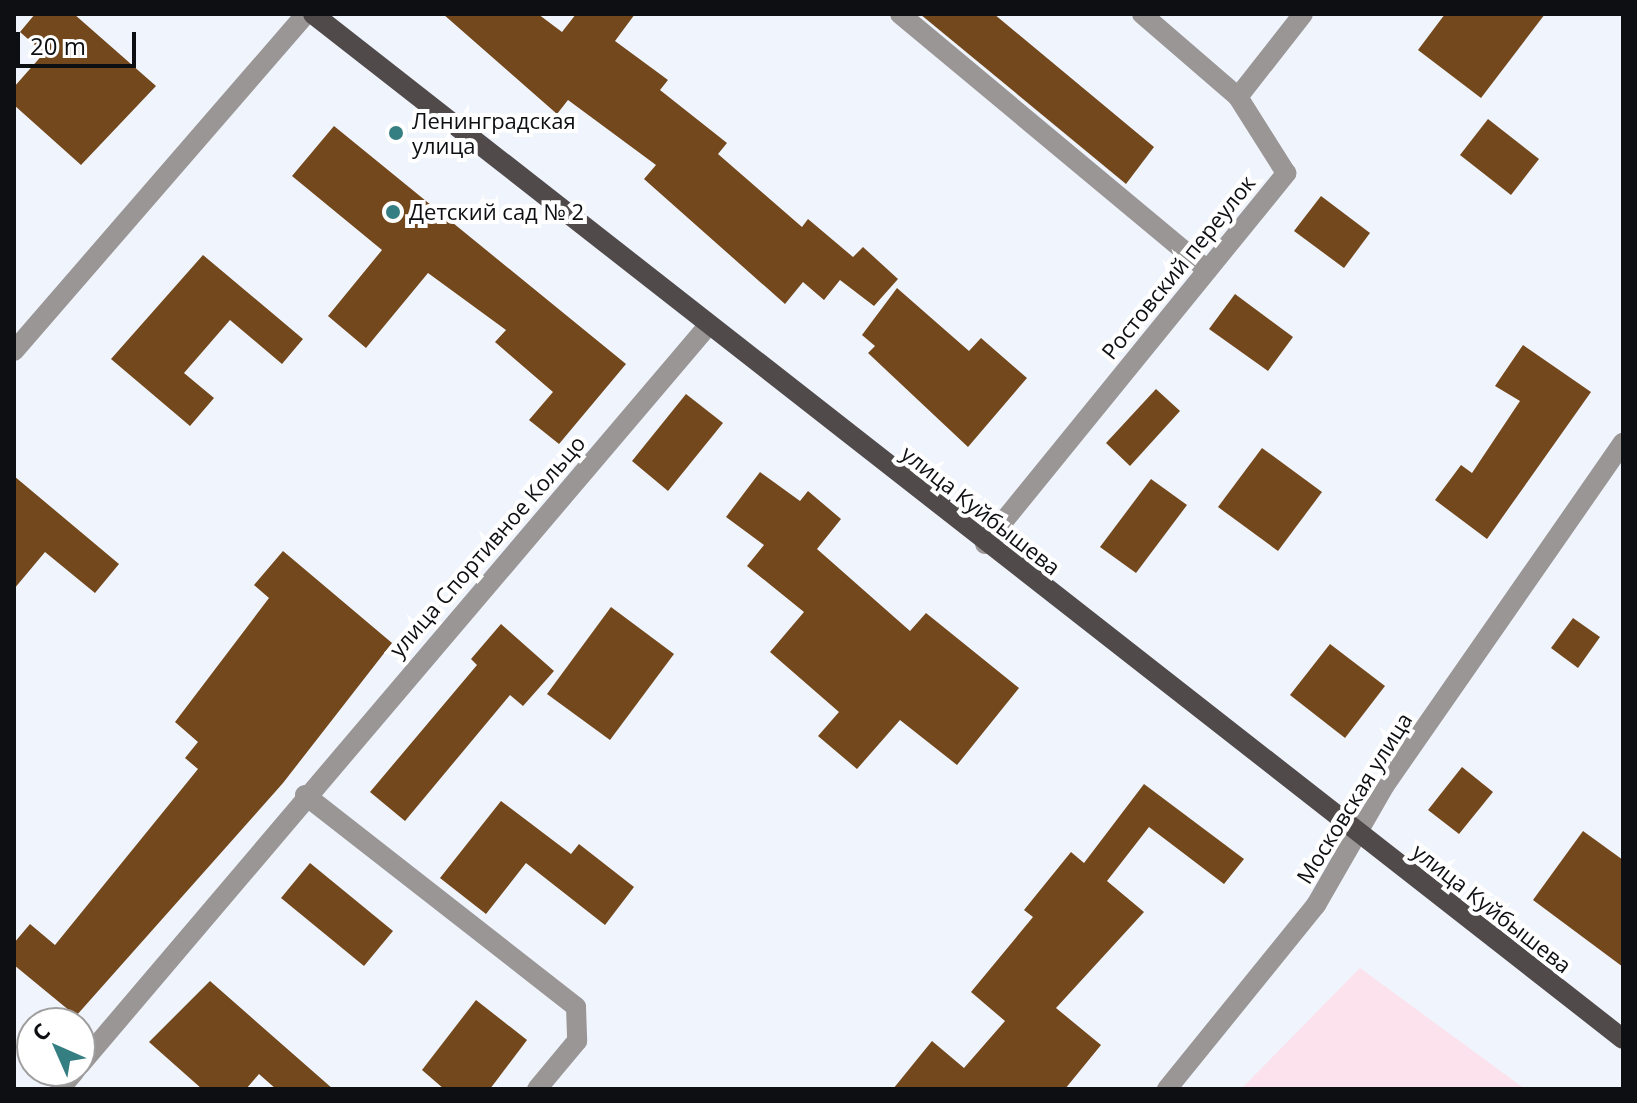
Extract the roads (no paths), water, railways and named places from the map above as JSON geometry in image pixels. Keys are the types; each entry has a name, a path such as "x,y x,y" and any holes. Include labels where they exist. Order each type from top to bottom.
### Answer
{"main road":[{"name":"улица Куйбышева","path":"313,14 707,327 1623,1039"}],"street":[{"path":"14,351 306,14"},
{"path":"900,14 1207,270"},
{"path":"1151,17 1238,97 1303,14"},
{"name":"Ростовский переулок","path":"985,544 1286,173 1238,97"},
{"name":"улица Спортивное Кольцо","path":"96,1046 305,795 707,327"},
{"name":"Московская улица","path":"1167,1089 1316,905 1362,836 1385,785 1623,442"},
{"path":"305,795 576,1007 577,1041 537,1089"}],"place":[{"name":"Ленинградская улица","path":"396,133"},
{"name":"Детский сад № 2","path":"393,212"}]}
